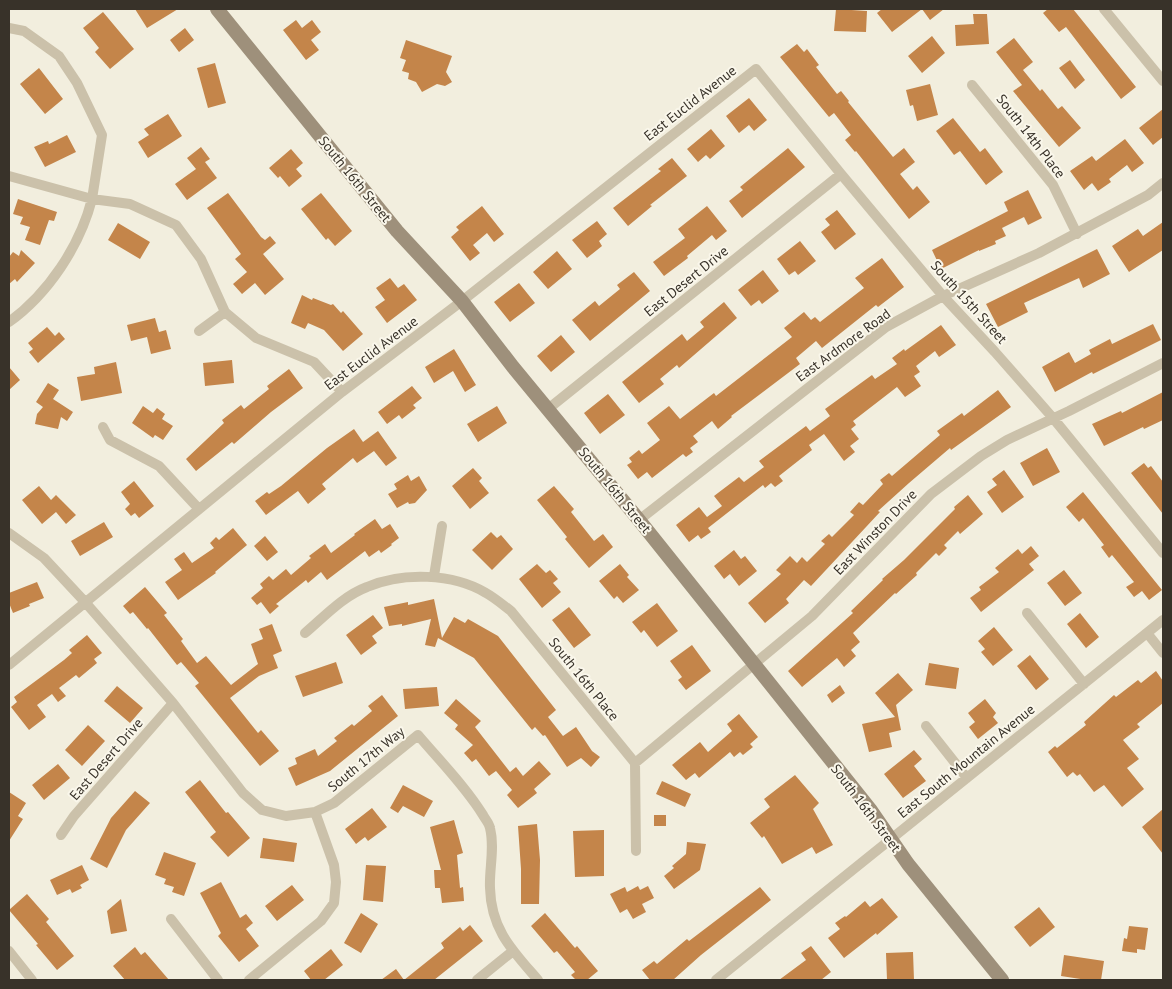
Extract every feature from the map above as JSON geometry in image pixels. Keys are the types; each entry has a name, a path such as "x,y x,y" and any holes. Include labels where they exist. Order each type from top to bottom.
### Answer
{"main road":[{"name":"South 16th Street","path":"217,9 397,231 462,301 640,520 870,809 908,864 1002,980"}],"street":[{"path":"1104,9 1163,81"},
{"path":"9,28 24,31 59,56 77,83 102,135 92,199 88,214 76,241 52,279 24,312 9,322"},
{"name":"East Euclid Avenue","path":"9,665 198,508 342,392 462,301 756,69"},
{"name":"South 15th Street","path":"756,69 943,296 1053,418 1163,553"},
{"name":"South 14th Place","path":"972,86 1054,185 1076,234"},
{"name":"East Desert Drive","path":"548,409 841,174"},
{"path":"9,176 92,199 130,204 176,225 201,259 225,312 256,338 314,362 342,392"},
{"name":"East Ardmore Road","path":"640,520 886,327 943,296 1039,253 1076,234 1148,195 1163,183"},
{"path":"199,330 225,312"},
{"name":"East Winston Drive","path":"635,763 812,616 931,494 987,452 1007,440 1163,363"},
{"path":"103,427 110,440 159,466 198,508"},
{"path":"434,576 442,526"},
{"name":"South 17th Way","path":"9,533 44,558 85,602 173,703 243,793 262,810 286,816 315,812 334,803 418,735 474,801 490,827 492,858 490,888 497,927 513,951 538,980"},
{"name":"South 16th Place","path":"305,633 342,601 367,586 399,578 434,576 463,583 486,592 512,611 635,763"},
{"path":"1027,614 1084,684"},
{"name":"East South Mountain Avenue","path":"716,980 1163,620"},
{"path":"1147,633 1163,653"},
{"name":"East Desert Drive","path":"61,835 74,816 173,703"},
{"path":"926,726 967,778"},
{"path":"635,763 636,851"},
{"path":"249,980 321,921 334,903 336,882 334,865 315,812"},
{"path":"171,919 218,980"},
{"path":"9,951 32,980"},
{"path":"477,980 513,951"}],"building":[{"path":"135,9 178,9 147,28"},
{"path":"836,9 867,11 866,32 834,31"},
{"path":"882,9 922,9 892,32 877,13"},
{"path":"922,9 944,9 930,20"},
{"path":"1048,9 1073,9 1136,87 1121,99 1066,27 1059,32 1043,13"},
{"path":"103,12 134,49 110,69 95,52 99,48 83,28"},
{"path":"973,14 987,14 989,44 956,46 955,25 974,24"},
{"path":"296,20 302,28 312,20 321,32 311,40 319,50 306,60 283,30"},
{"path":"185,28 194,40 179,52 170,40"},
{"path":"932,36 945,53 922,73 908,56"},
{"path":"1014,38 1033,62 1023,70 1058,109 1062,106 1081,128 1059,147 1013,91 1022,85 996,52"},
{"path":"406,40 452,56 446,72 452,82 445,86 437,84 422,92 416,82 408,79 409,73 402,71 406,60 400,58"},
{"path":"797,44 804,52 807,49 819,65 816,67 837,94 841,91 893,157 904,148 915,162 900,174 913,190 917,186 930,202 909,219 856,151 845,140 851,135 834,113 829,117 780,57"},
{"path":"1070,60 1085,80 1075,89 1059,68"},
{"path":"215,63 226,103 208,108 197,68"},
{"path":"39,68 63,99 45,114 20,84"},
{"path":"930,84 938,115 917,121 913,105 910,106 906,90"},
{"path":"749,98 767,120 754,131 749,125 739,133 726,116"},
{"path":"1163,109 1163,137 1153,145 1139,128"},
{"path":"168,114 182,136 148,158 138,142 149,135 144,129"},
{"path":"953,118 980,152 985,148 1003,172 986,185 960,151 954,155 936,131"},
{"path":"711,129 725,146 710,159 706,155 698,162 687,149"},
{"path":"67,135 76,152 45,167 34,147 48,141 49,144"},
{"path":"1125,139 1144,163 1132,172 1127,165 1109,179 1111,182 1098,191 1092,183 1084,190 1070,171 1092,156 1096,161"},
{"path":"201,147 210,159 205,162 217,178 187,200 175,184 196,169 187,158"},
{"path":"788,148 805,167 742,218 729,201 743,190 740,187"},
{"path":"291,149 303,163 296,169 302,176 289,187 280,176 278,178 269,168"},
{"path":"672,158 687,176 650,205 652,206 628,226 613,208 661,171 658,169"},
{"path":"1028,190 1042,218 1028,225 1024,217 1002,228 1006,236 995,241 996,244 979,250 941,269 932,250 1008,211 1004,202"},
{"path":"228,193 261,237 265,240 270,236 276,243 263,254 284,279 265,295 255,283 242,294 233,284 247,272 235,259 241,254 207,208"},
{"path":"321,193 352,231 335,246 328,238 326,240 301,209"},
{"path":"18,199 57,212 54,221 49,220 40,245 25,240 30,227 20,224 23,217 13,214"},
{"path":"482,206 504,234 494,242 487,233 473,245 480,253 470,261 451,237 459,230 456,227"},
{"path":"707,206 727,231 716,240 712,235 687,256 688,258 664,276 653,262 685,238 678,229"},
{"path":"837,210 856,234 835,250 821,232 830,225 825,219"},
{"path":"597,221 607,234 599,241 602,246 587,258 572,240"},
{"path":"1163,222 1163,250 1129,272 1112,246 1138,229 1143,236"},
{"path":"118,223 150,242 140,259 108,240"},
{"path":"800,241 816,261 798,275 795,271 789,275 777,259"},
{"path":"1097,249 1110,274 1083,288 1079,278 1024,303 1028,312 998,327 986,304"},
{"path":"21,250 35,263 17,282 15,279 9,284 9,257 13,252 19,256"},
{"path":"557,251 572,269 548,289 533,272"},
{"path":"882,258 904,287 878,307 876,305 822,348 816,341 796,358 800,364 731,416 718,429 712,421 693,436 698,442 690,448 693,452 686,457 683,454 652,478 647,472 638,479 627,465 632,462 629,458 639,450 642,454 660,440 647,423 669,406 680,419 714,393 716,396 792,337 784,328 804,312 811,320 815,317 820,322 864,288 855,278"},
{"path":"763,270 779,291 762,304 759,300 751,306 738,290"},
{"path":"634,272 650,291 590,341 572,320 595,301 599,306 620,289 617,285"},
{"path":"390,278 398,288 404,284 417,300 387,323 375,307 385,300 376,288"},
{"path":"519,283 535,303 510,322 494,302"},
{"path":"302,295 312,300 313,298 331,305 333,304 341,313 343,311 363,334 343,351 324,330 308,323 305,329 291,323"},
{"path":"724,302 737,318 679,368 677,365 660,379 664,384 639,403 622,382 682,334 687,341 704,327 700,322"},
{"path":"155,318 159,332 166,330 171,349 151,354 147,337 131,341 127,325"},
{"path":"1153,324 1161,340 1093,374 1092,372 1055,392 1042,367 1069,352 1075,363 1091,354 1089,350 1110,339 1112,344"},
{"path":"941,325 956,345 939,357 935,351 916,366 920,372 914,376 921,386 905,397 897,387 853,421 856,425 851,429 859,439 850,446 855,452 844,461 824,434 809,445 812,450 779,476 783,481 775,487 771,483 765,488 763,485 708,528 711,532 701,539 698,535 689,542 676,525 699,507 707,517 722,506 714,496 739,477 744,482 764,467 759,461 806,426 810,431 830,416 825,409 872,375 875,379 897,364 892,358"},
{"path":"47,327 55,336 59,332 65,339 38,363 29,352 33,349 28,343"},
{"path":"561,335 575,352 551,372 537,356"},
{"path":"454,349 476,385 465,392 453,371 434,383 425,367"},
{"path":"232,360 234,383 205,386 203,363"},
{"path":"116,362 122,393 81,401 77,377 95,374 94,367"},
{"path":"9,367 20,380 9,390"},
{"path":"289,369 303,388 271,412 234,444 232,442 196,471 186,459 224,423 222,420 241,405 244,409 269,389 267,386"},
{"path":"48,383 59,390 53,399 73,412 67,421 61,417 58,429 35,424 37,414 43,407 36,402"},
{"path":"412,386 422,398 413,405 416,408 402,419 399,415 387,424 378,412"},
{"path":"998,390 1011,407 951,450 950,448 909,483 878,511 880,512 811,586 804,580 786,599 789,603 765,623 748,603 781,574 776,570 790,556 797,563 802,557 807,562 825,544 821,541 829,534 832,537 854,515 850,512 859,502 863,505 883,484 880,480 889,473 892,476 940,435 937,431 962,413 964,416"},
{"path":"1163,392 1163,420 1144,429 1143,427 1104,446 1092,424 1121,411 1122,413"},
{"path":"608,394 625,415 600,434 584,413"},
{"path":"143,406 153,413 157,408 165,414 162,419 173,426 163,440 155,435 153,438 132,423"},
{"path":"497,406 507,423 478,442 467,424"},
{"path":"354,429 363,442 378,431 397,458 386,466 374,451 357,463 353,458 322,484 326,489 308,504 298,491 266,515 255,501 267,492 269,494 281,486 327,448"},
{"path":"1047,448 1060,472 1033,486 1020,463"},
{"path":"1144,463 1148,468 1151,466 1163,482 1163,514 1131,473"},
{"path":"473,468 482,478 479,481 489,493 470,509 452,486"},
{"path":"1004,470 1024,497 1002,513 987,492 997,485 992,479"},
{"path":"408,475 411,481 419,476 427,490 415,503 409,504 408,502 397,508 388,494 397,489 394,484"},
{"path":"134,481 154,506 139,518 135,513 131,516 125,509 130,504 121,492"},
{"path":"39,486 51,500 56,495 76,515 66,524 56,512 42,524 22,500"},
{"path":"554,486 574,509 571,512 594,541 603,534 613,547 589,568 537,500"},
{"path":"1083,492 1162,590 1149,600 1142,591 1134,597 1126,587 1134,582 1112,555 1109,558 1101,547 1104,545 1083,518 1079,522 1066,507"},
{"path":"968,495 983,514 960,534 958,531 944,545 947,548 939,556 936,553 916,573 917,575 853,633 860,642 851,650 856,656 844,667 837,658 802,687 788,671 853,613 851,611 882,579 904,560 955,509 954,507"},
{"path":"375,519 382,529 390,524 399,538 381,553 379,550 369,557 365,551 327,580 321,572 308,583 306,580 276,604 279,606 270,614 261,602 257,605 251,598 263,588 260,584 269,576 273,580 286,569 291,575 311,558 309,556 325,544 331,553"},
{"path":"104,522 113,537 80,556 71,541"},
{"path":"233,528 247,545 216,573 178,600 165,582 182,570 174,559 184,552 192,563 214,548 210,543 216,537 219,540"},
{"path":"491,532 497,538 501,535 513,549 492,570 472,550"},
{"path":"265,536 278,552 267,561 254,546"},
{"path":"1031,546 1039,556 1029,564 1034,570 981,612 970,598 981,590 979,587 999,572 995,568 1018,549 1022,554"},
{"path":"734,550 741,559 745,556 757,571 739,586 730,574 724,579 714,566"},
{"path":"537,564 546,573 550,570 558,579 553,583 561,592 542,608 519,579"},
{"path":"620,564 629,575 627,577 639,590 623,603 617,596 614,599 599,581"},
{"path":"1064,570 1082,593 1065,606 1047,583"},
{"path":"37,582 44,598 13,613 9,603 9,593"},
{"path":"145,587 167,613 164,615 183,639 181,641 197,663 206,656 231,685 258,664 251,644 263,639 259,629 272,624 282,651 273,655 278,668 259,676 230,698 258,733 261,730 279,751 260,766 195,686 199,683 181,662 177,665 148,628 133,612 130,614 123,606"},
{"path":"434,599 442,638 454,617 465,623 468,619 498,636 556,710 548,717 563,736 576,727 592,751 600,757 591,767 581,758 567,767 545,735 543,736 535,727 532,730 474,658 438,638 435,647 425,645 431,619 402,626 402,624 389,626 384,607 408,602 408,605"},
{"path":"657,603 678,631 657,647 644,630 641,633 632,622"},
{"path":"569,607 591,635 574,648 552,620"},
{"path":"1080,613 1099,637 1086,648 1067,624"},
{"path":"373,615 383,628 372,636 377,643 361,655 346,635"},
{"path":"994,627 1013,650 993,666 981,652 985,649 978,641"},
{"path":"87,635 102,653 94,659 97,663 79,678 76,675 59,688 66,696 58,702 52,694 37,705 46,717 29,730 11,707 17,702 14,697 64,660 72,653 69,650"},
{"path":"692,645 711,671 686,690 678,680 682,677 670,661"},
{"path":"1030,655 1049,679 1036,690 1017,666"},
{"path":"336,662 343,683 303,697 295,676"},
{"path":"929,663 959,668 956,689 925,685"},
{"path":"1156,671 1163,681 1163,703 1137,724 1140,727 1123,740 1139,759 1127,768 1144,789 1122,807 1104,785 1094,792 1080,774 1077,776 1073,772 1067,777 1048,752 1055,746 1057,748 1086,725 1084,722 1114,695 1116,697 1138,680 1141,683"},
{"path":"898,673 913,690 896,705 901,730 889,733 892,747 869,752 862,724 895,717 875,693"},
{"path":"840,685 845,693 832,703 827,695"},
{"path":"117,686 143,708 130,723 104,701"},
{"path":"437,687 439,706 405,709 403,689"},
{"path":"382,695 398,716 330,771 296,786 288,768 297,764 295,758 315,749 318,756 337,741 334,738 352,724 354,726 372,711 368,706"},
{"path":"456,699 481,721 475,727 510,772 516,767 523,776 539,761 551,774 534,789 537,793 518,808 507,795 512,790 496,771 489,776 476,759 472,762 464,753 473,745 455,729 458,725 444,713"},
{"path":"985,699 996,713 993,717 998,723 978,739 969,727 975,722 968,713"},
{"path":"739,714 758,737 750,744 753,747 743,755 740,752 734,757 730,752 699,778 695,773 686,780 672,765 700,742 708,752 732,731 727,724"},
{"path":"88,725 105,741 82,766 65,750"},
{"path":"914,750 922,759 914,766 926,781 903,798 884,774"},
{"path":"58,764 70,778 44,800 32,785"},
{"path":"795,775 819,803 813,809 833,845 816,854 812,847 782,864 764,836 762,838 750,823 770,807 764,799"},
{"path":"200,780 226,813 228,812 250,838 228,857 210,837 216,832 185,792"},
{"path":"662,781 691,794 685,807 656,794"},
{"path":"403,785 433,801 424,817 403,806 398,813 390,808"},
{"path":"135,791 150,803 126,830 107,868 90,859 111,818"},
{"path":"9,792 26,803 18,816 23,819 9,841"},
{"path":"372,808 387,827 368,841 365,837 356,844 345,829"},
{"path":"1163,809 1163,854 1142,827"},
{"path":"654,815 666,815 666,826 654,826"},
{"path":"454,820 463,853 457,855 460,888 463,887 464,901 442,903 440,888 435,888 434,870 441,870 430,827"},
{"path":"537,824 540,860 539,904 521,904 518,826"},
{"path":"604,830 604,876 575,877 573,831"},
{"path":"263,838 297,843 294,862 260,858"},
{"path":"687,842 706,844 700,870 674,889 664,876 686,854"},
{"path":"164,852 196,863 184,896 172,892 174,887 164,884 166,879 155,875"},
{"path":"82,865 89,880 80,885 82,888 72,893 70,889 57,895 50,880"},
{"path":"366,865 386,866 383,902 363,900"},
{"path":"221,882 240,918 246,914 253,923 246,929 259,946 239,962 218,936 221,933 200,893"},
{"path":"292,885 304,900 277,921 265,906"},
{"path":"638,886 640,890 648,886 654,898 642,904 646,912 633,919 627,909 620,913 610,894 625,887 627,892"},
{"path":"760,887 771,900 701,955 673,980 650,980 642,970 654,961 657,964 687,939 689,941"},
{"path":"27,894 49,919 46,922 74,956 57,970 9,910"},
{"path":"882,898 898,917 877,935 876,933 844,958 828,938 840,929 835,923 846,917 865,901 870,907"},
{"path":"121,899 127,931 111,934 107,911"},
{"path":"1039,907 1055,927 1030,947 1014,927"},
{"path":"361,913 378,924 361,953 344,943"},
{"path":"545,913 598,971 587,980 576,980 571,975 575,972 557,951 554,953 531,926"},
{"path":"470,925 483,941 434,980 404,980 444,948 441,943 460,927 463,931"},
{"path":"1129,926 1148,928 1145,950 1137,949 1137,953 1122,951 1124,938 1127,939"},
{"path":"811,946 831,972 821,980 779,980 806,960 801,953"},
{"path":"135,947 141,955 145,952 169,980 125,980 113,966"},
{"path":"331,949 343,965 324,980 311,980 304,971"},
{"path":"913,952 914,980 887,980 886,953"},
{"path":"1064,955 1104,961 1101,980 1061,976"},
{"path":"396,969 404,980 381,980"}]}
